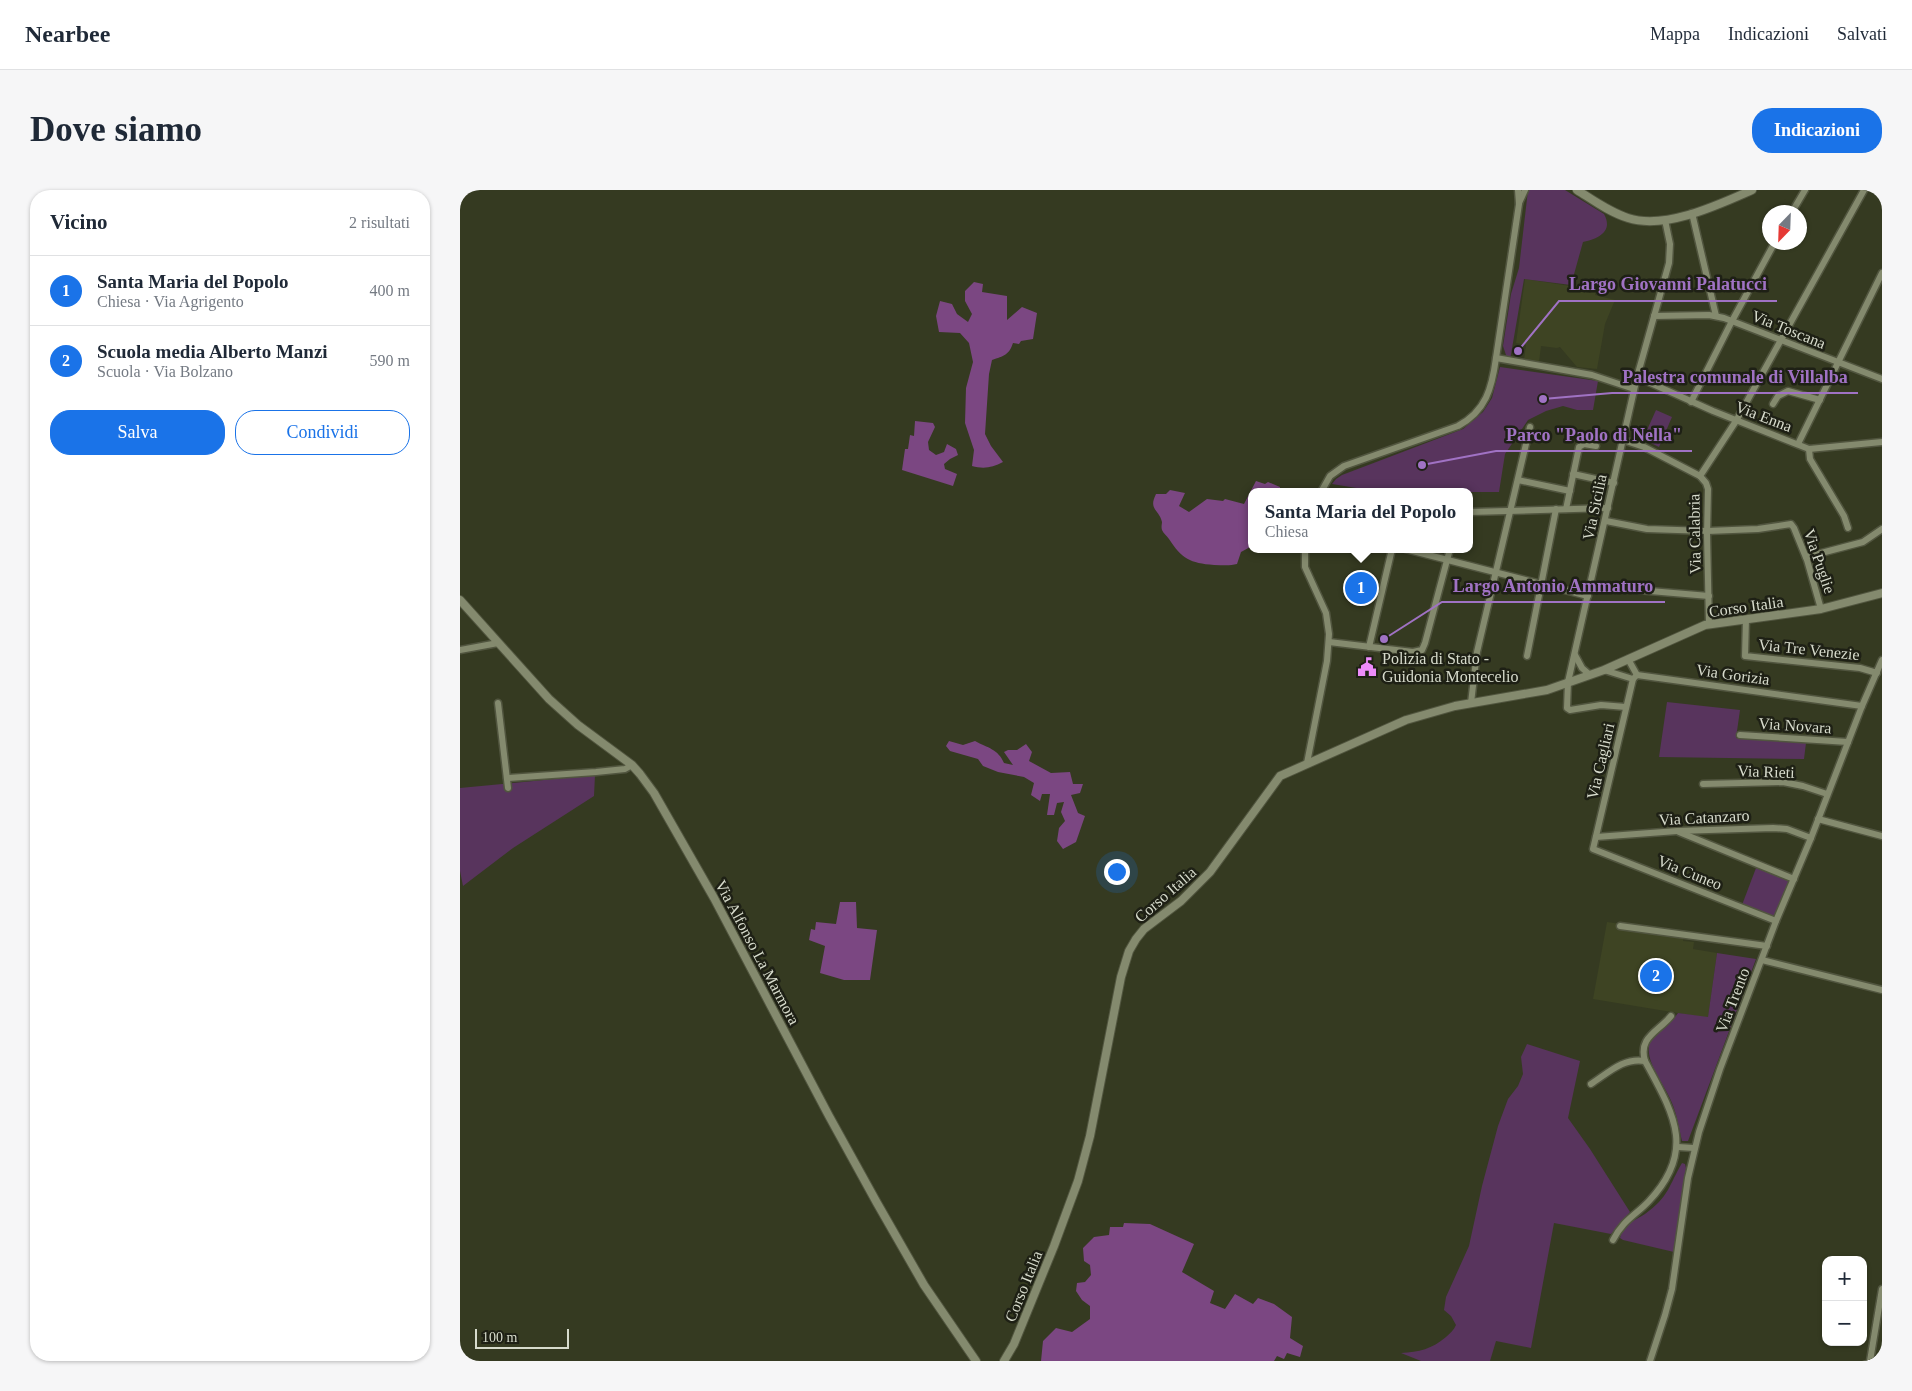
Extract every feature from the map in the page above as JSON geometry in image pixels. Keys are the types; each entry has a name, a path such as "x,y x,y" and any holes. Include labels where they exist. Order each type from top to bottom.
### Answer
{"street":[{"path":"1323,488 1330,476 1344,466 1448,430 1471,418 1481,408 1492,384 1519,204 1518,190"},
{"path":"1519,204 1525,190"},
{"path":"1577,190 1627,218 1644,221 1665,220 1692,213 1752,190"},
{"path":"1796,205 1804,190"},
{"name":"Via Calabria","path":"1709,624 1708,487 1700,476 1736,421 1864,190"},
{"path":"1692,213 1716,316"},
{"name":"Via Sicilia","path":"1626,707 1601,705 1569,710 1566,706 1568,682 1574,654 1606,521 1634,389 1667,270 1670,244 1665,220"},
{"path":"1691,402 1771,250"},
{"path":"1798,444 1882,273"},
{"name":"Via Toscana","path":"1654,316 1716,316 1780,339 1838,364 1882,379"},
{"path":"1496,358 1592,375 1634,389"},
{"name":"Via Enna","path":"1637,377 1736,421 1809,449"},
{"path":"1774,404 1778,396 1788,391 1820,400"},
{"path":"1471,703 1477,652 1530,427"},
{"path":"1623,440 1644,446 1700,476"},
{"path":"1848,528 1844,516 1811,461 1809,449 1882,442"},
{"path":"1566,509 1579,447 1584,444 1596,446"},
{"path":"1573,474 1614,483"},
{"path":"1518,480 1570,491"},
{"path":"1473,512 1608,508"},
{"path":"1527,656 1556,509"},
{"path":"1606,521 1647,529 1707,531"},
{"name":"Via Puglie","path":"1707,531 1758,529 1791,524 1806,557 1821,609"},
{"path":"1806,557 1861,543 1882,529"},
{"path":"1305,553 1305,567 1326,613 1329,625 1327,661 1307,764"},
{"path":"1369,646 1391,553"},
{"path":"1420,553 1588,596"},
{"path":"1329,642 1416,652 1422,650 1449,553"},
{"path":"1590,586 1709,596"},
{"name":"Corso Italia","path":"1004,1361 1014,1344 1051,1255 1078,1180 1092,1129 1121,977 1131,947 1144,929 1190,893 1210,872 1278,778 1285,773 1406,720 1442,709 1534,693 1604,670 1709,624 1821,609 1882,593"},
{"name":"Via Alfonso La Marmora","path":"460,600 560,709 632,765 654,793 714,898 829,1116 919,1277 976,1361"},
{"name":"Via Tre Venezie","path":"1746,619 1745,656 1860,668 1877,672"},
{"path":"460,650 498,643"},
{"path":"1574,654 1582,668 1590,674"},
{"path":"1628,659 1635,677"},
{"name":"Via Trento","path":"1650,1361 1666,1315 1672,1290 1686,1185 1694,1148 1720,1069 1776,921 1882,660"},
{"name":"Via Gorizia","path":"1604,670 1635,677 1862,706"},
{"name":"Via Cagliari","path":"1593,849 1626,707 1635,677"},
{"path":"498,703 508,788"},
{"name":"Via Novara","path":"1740,735 1848,742"},
{"path":"507,778 596,772 625,768 632,765"},
{"name":"Via Rieti","path":"1703,784 1783,782 1827,794"},
{"path":"1818,819 1882,836"},
{"name":"Via Catanzaro","path":"1596,837 1677,831 1779,828 1811,838"},
{"path":"1677,831 1794,879"},
{"name":"Via Cuneo","path":"1593,849 1776,921"},
{"path":"1620,926 1767,946"},
{"path":"1762,960 1882,990"},
{"path":"1613,1240 1623,1223 1648,1202 1662,1184 1671,1169 1678,1147 1671,1112 1645,1061 1643,1048 1646,1040 1671,1016"},
{"path":"1591,1084 1627,1061 1645,1061"},
{"path":"1678,1147 1694,1148"},
{"path":"1870,1361 1880,1314 1882,1289"}],"shaded area":[{"path":"1528,190 1565,190 1604,214 1607,226 1598,237 1583,242 1571,285 1524,279 1510,360 1503,346 1511,294 1519,268"},
{"path":"1525,279 1596,290 1595,295 1615,300 1605,324 1597,369 1577,367 1560,347 1541,346 1539,362 1524,360 1526,345 1516,343"},
{"path":"974,282 983,284 982,292 1007,296 1007,320 1022,307 1037,313 1033,339 1021,341 1019,344 1013,343 1006,354 992,360 989,374 985,434 1003,462 984,468 972,466 974,450 965,423 966,388 973,362 969,343 960,333 939,332 936,316 940,301 952,304 957,314 968,322 972,314 965,301 965,291"},
{"path":"1500,367 1598,381 1593,410 1577,410 1563,406 1546,411 1528,420 1505,454 1499,492 1473,492 1473,488 1356,488 1332,484 1342,475 1463,429 1483,412 1492,398"},
{"path":"1656,410 1672,417 1659,447 1643,439"},
{"path":"915,421 933,423 935,427 928,442 929,450 936,455 944,452 947,444 956,449 958,455 944,464 945,469 957,474 953,486 902,470 905,449 908,449 910,435 914,436"},
{"path":"1256,481 1265,484 1268,482 1280,487 1280,488 1252,488"},
{"path":"1170,490 1185,493 1179,506 1189,512 1207,499 1223,501 1225,499 1244,504 1248,496 1248,548 1241,552 1237,564 1214,565 1187,559 1178,551 1163,531 1161,518 1153,503 1156,494 1166,494"},
{"path":"1667,702 1740,710 1736,738 1806,743 1804,759 1659,757"},
{"path":"949,741 963,745 975,741 996,752 1004,763 1013,765 1004,752 1017,750 1026,744 1032,752 1029,761 1051,773 1070,772 1073,784 1083,784 1080,793 1071,795 1078,813 1085,816 1076,842 1063,849 1057,841 1059,828 1065,821 1061,812 1064,802 1057,803 1054,815 1047,815 1050,794 1042,794 1040,801 1031,795 1034,783 1024,777 998,772 983,766 978,759 950,751 946,746"},
{"path":"595,775 594,796 513,848 463,886 460,871 460,788"},
{"path":"1756,868 1789,881 1774,918 1742,905"},
{"path":"840,902 856,902 857,928 877,930 870,980 844,980 820,973 825,946 809,940 811,929 815,930 816,922 836,924"},
{"path":"1607,922 1684,933 1683,941 1694,942 1693,949 1717,953 1708,1018 1593,999"},
{"path":"1717,953 1756,959 1688,1141 1682,1141 1674,1108 1652,1063 1649,1047 1656,1033 1678,1013 1708,1017"},
{"path":"1527,1044 1580,1061 1568,1118 1630,1212 1611,1234 1554,1223 1531,1348 1496,1341 1490,1361 1421,1361 1401,1353 1419,1351 1436,1344 1446,1337 1456,1325 1451,1316 1444,1310 1446,1297 1469,1246 1498,1126 1508,1099 1518,1086 1523,1074 1521,1057"},
{"path":"1682,1163 1685,1164 1686,1168 1674,1252 1620,1238 1627,1226 1653,1208 1664,1196"},
{"path":"1124,1223 1150,1224 1194,1244 1182,1272 1214,1291 1210,1303 1225,1309 1235,1294 1253,1304 1258,1298 1274,1304 1292,1317 1290,1338 1303,1346 1300,1357 1287,1353 1284,1359 1277,1356 1274,1361 1041,1361 1043,1341 1056,1328 1072,1332 1090,1319 1090,1306 1082,1300 1076,1291 1077,1283 1085,1282 1091,1275 1090,1265 1084,1261 1083,1248 1094,1237 1109,1235 1110,1227 1123,1227"}],"place":[{"name":"Largo Giovanni Palatucci","path":"1518,351"},
{"name":"Palestra comunale di Villalba","path":"1543,399"},
{"name":"Parco \"Paolo di Nella\"","path":"1422,465"},
{"name":"Santa Maria del Popolo","path":"1361,588"},
{"name":"Largo Antonio Ammaturo","path":"1384,639"},
{"name":"Polizia di Stato - Guidonia Montecelio","path":"1367,667"},
{"name":"Scuola media Alberto Manzi","path":"1656,976"}]}
